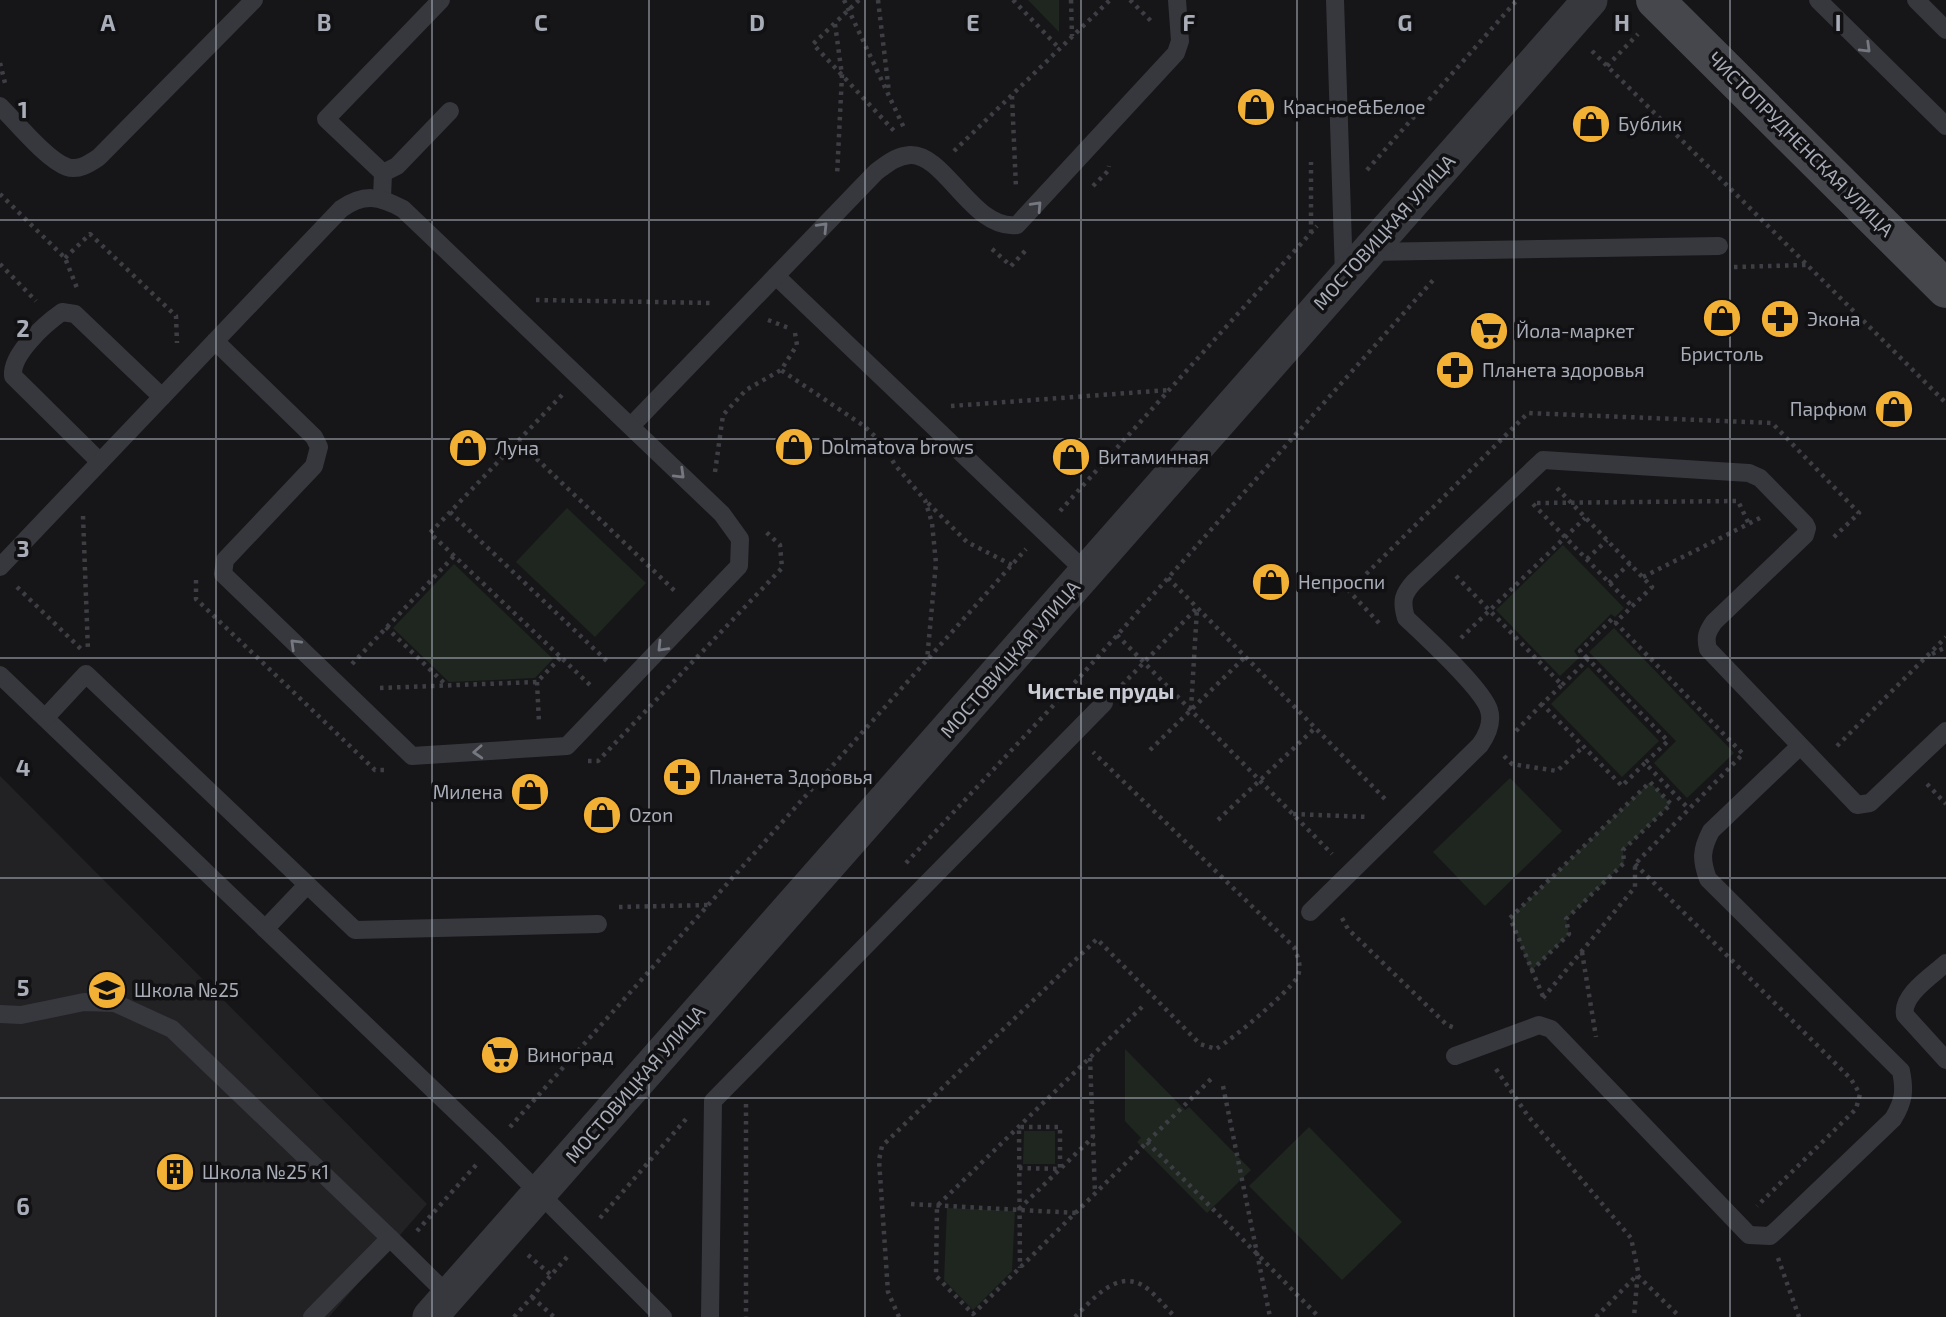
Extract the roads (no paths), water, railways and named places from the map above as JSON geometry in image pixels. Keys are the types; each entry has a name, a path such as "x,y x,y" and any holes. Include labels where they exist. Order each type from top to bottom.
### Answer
{"main road":[{"name":"ЧИСТОПРУДНЕНСКАЯ УЛИЦА","path":"1655,0 1946,289"}],"street":[{"name":"МОСТОВИЦКАЯ УЛИЦА","path":"439,1307 1590,0"}],"lane":[{"path":"0,106 47,153 68,167 83,167 99,157 254,0"},
{"path":"382,198 383,173 326,119 441,0"},
{"path":"631,426 876,172 894,159 918,156 936,168 989,218 1003,227 1017,225 1176,53 1180,41 1177,0"},
{"path":"1335,0 1341,199 1354,265 1458,251 1719,246"},
{"path":"1818,0 1946,125"},
{"path":"1916,0 1946,30"},
{"path":"383,173 397,166 450,111"},
{"path":"0,567 215,341 341,209 366,197 382,198 403,209 722,514 740,539 739,566 567,746 412,756 223,574 225,560 314,466 319,447 314,437 215,341"},
{"path":"776,276 1086,572"},
{"path":"100,462 13,376 15,359 53,319 62,312 69,312 162,397"},
{"path":"1310,912 1492,743 1490,711 1480,694 1406,618 1402,604 1405,593 1439,558 1535,466 1550,458 1749,473 1760,478 1804,524 1807,532 1714,622 1707,631 1706,640 1708,649 1861,807 1870,803 1946,731"},
{"path":"44,718 86,674 355,930 598,924"},
{"path":"0,675 493,1147 663,1317"},
{"path":"710,1317 713,1101 1104,703"},
{"path":"1455,1056 1539,1025 1551,1029 1749,1235 1770,1236 1894,1119 1902,1105 1905,1090 1901,1071 1708,879 1701,862 1703,846 1711,831 1800,746"},
{"path":"265,929 307,885"},
{"path":"1946,962 1908,999 1903,1010 1905,1016 1946,1060"},
{"path":"0,1014 21,1015 84,1002 115,1003 172,1029 395,1244 439,1307"},
{"path":"312,1317 395,1244"}],"place":[{"name":"Красное&Белое","path":"1256,107"},
{"name":"Бублик","path":"1591,124"},
{"name":"Бристоль","path":"1722,318"},
{"name":"Экона","path":"1780,319"},
{"name":"Йола-маркет","path":"1489,331"},
{"name":"Планета здоровья","path":"1455,370"},
{"name":"Парфюм","path":"1894,409"},
{"name":"Dolmatova brows","path":"794,447"},
{"name":"Луна","path":"468,448"},
{"name":"Витаминная","path":"1071,457"},
{"name":"Непроспи","path":"1271,582"},
{"name":"Планета Здоровья","path":"682,777"},
{"name":"Милена","path":"530,792"},
{"name":"Ozon","path":"602,815"},
{"name":"Школа №25","path":"107,990"},
{"name":"Виноград","path":"500,1055"},
{"name":"Школа №25 к1","path":"175,1172"}],"district":[{"name":"Чистые пруды","path":"1101,692"}]}
